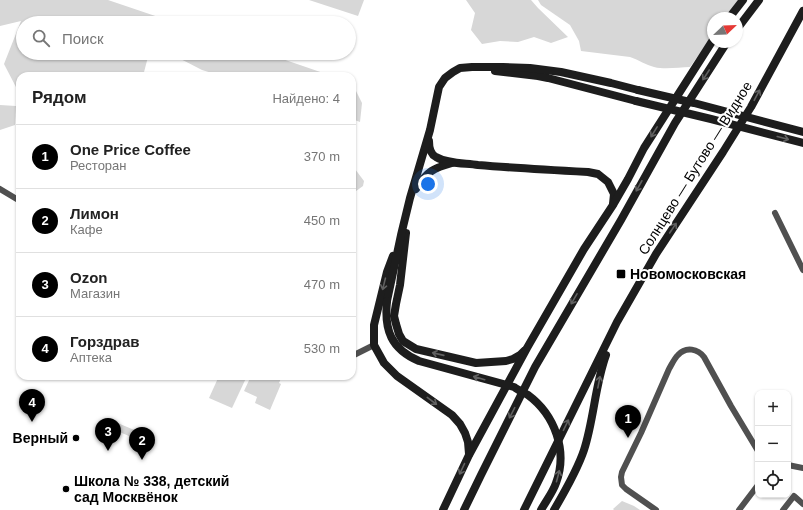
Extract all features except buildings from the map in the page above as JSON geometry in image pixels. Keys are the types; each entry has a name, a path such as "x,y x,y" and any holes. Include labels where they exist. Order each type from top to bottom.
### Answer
{"main road":[{"path":"734,12 743,0"},
{"path":"743,21 759,0"},
{"name":"Солнцево — Бутово — Видное","path":"524,510 617,322 656,254 751,107 803,11"},
{"path":"443,510 469,455 527,348 584,249 613,205 644,148 708,48"},
{"path":"464,510 535,367 621,220 675,123 723,48"},
{"path":"541,510 556,484 560,468 561,453 559,440 553,426 537,403 526,394 514,388 419,361 409,356 399,349 388,328 386,314 387,301 401,235 410,198 429,134 439,87 445,78 460,68 539,68 611,83 694,103 803,132"},
{"path":"477,68 538,76 711,118 803,143"},
{"path":"429,134 429,147 431,153 435,157 443,160 598,174 608,182 612,188 614,194 613,205"},
{"path":"410,198 421,180 432,170 454,162"},
{"path":"408,207 400,285 394,316 403,340 416,349 476,363 506,362 520,355 527,348"},
{"path":"401,235 387,272 375,318 374,344 384,363 397,376 452,415 460,424 468,442 469,455"},
{"path":"554,510 570,482 584,450 594,409 602,365 617,322"}],"street":[{"path":"0,189 16,199"},
{"path":"775,213 803,270"},
{"path":"356,354 374,344"},
{"path":"656,510 626,489 622,482 621,475 669,369 674,359 680,353 687,350 694,350 701,354 755,446"},
{"path":"791,466 803,468"},
{"path":"739,510 755,489"},
{"path":"783,510 794,496 803,504"}],"shaded area":[{"path":"0,0 108,0 155,16 16,16 16,22 0,26"},
{"path":"309,0 364,0 358,16"},
{"path":"466,0 531,0 568,37 551,43 534,37 518,42 500,41 482,44 471,30 475,13"},
{"path":"538,0 740,0 731,12 707,12 707,43 690,67 668,68 651,66 630,57 581,51 579,41 570,25 541,5"},
{"path":"16,34 16,60 147,60 144,72 16,72 16,87 4,64"},
{"path":"183,60 285,60 320,72 209,72"},
{"path":"356,91 362,103 360,122 356,120"},
{"path":"0,105 16,106 15,125 0,130"},
{"path":"356,170 364,181 363,186 356,191"},
{"path":"217,380 245,380 232,408 209,398"},
{"path":"249,380 280,380 279,383 281,384 270,410 255,403 257,397 244,391"},
{"path":"113,421 139,432 136,439 110,428"},
{"path":"622,501 634,506 640,510 613,509"}],"place":[{"name":"Новомосковская","path":"621,274"},
{"name":"Горздрав","path":"32,422"},
{"name":"Верный","path":"76,438"},
{"name":"One Price Coffee","path":"628,438"},
{"name":"Ozon","path":"108,451"},
{"name":"Лимон","path":"142,460"},
{"name":"Школа № 338, детский сад Москвёнок","path":"66,489"}]}
